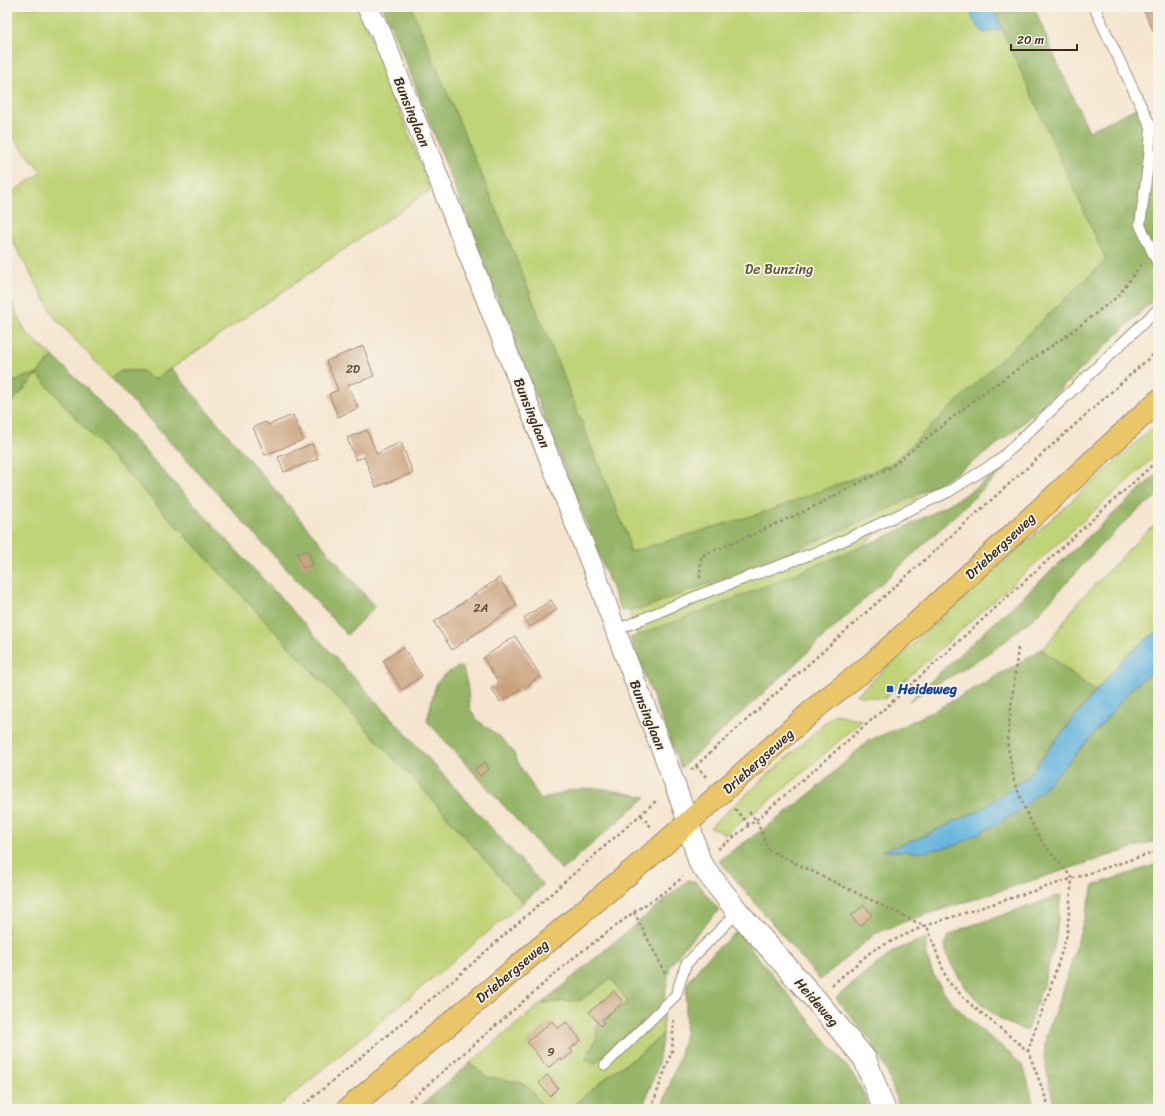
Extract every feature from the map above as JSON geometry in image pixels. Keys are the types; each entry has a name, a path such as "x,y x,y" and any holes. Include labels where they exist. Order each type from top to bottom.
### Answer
{"main road":[{"name":"Driebergseweg","path":"348,1109 688,823 819,705 873,663 1158,401"}],"street":[{"name":"Bunsinglaan","path":"366,7 381,33 396,70 599,583 614,631 676,784 688,823"},
{"name":"Heideweg","path":"688,823 700,863 738,912 815,999 865,1059 884,1109"}],"lane":[{"path":"1094,7 1150,127 1153,156 1140,225 1158,264"},
{"path":"614,631 699,595 825,549 948,492 998,461 1158,310"},
{"path":"605,1065 676,995 686,964 738,912"}],"path":[{"path":"699,595 701,556 805,511 892,466 983,393 1066,336 1117,297 1152,251"},
{"path":"696,766 1158,350"},
{"path":"400,1109 572,959 634,912 666,891 756,820 883,710 1158,460"},
{"path":"1018,648 1007,741 1014,781 1042,842 1072,878 1067,935 1028,1051"},
{"path":"749,812 756,820 770,850 928,928 947,980 969,1003 1028,1051 1050,1109"},
{"path":"298,1109 457,977 641,815"},
{"path":"815,999 873,950 924,926 1158,850"}],"green space":[{"path":"7,7 359,7 430,190 156,379 150,378 143,371 121,371 111,378 55,318 7,231 7,196 42,172 7,131"},
{"path":"383,7 411,7 412,9 503,226 627,535 630,552 768,511 891,464 1106,260 992,7 1034,7 1052,51 1089,131 1140,106 1158,142 1158,293 1151,302 1068,382 1014,431 979,458 944,481 878,514 777,558 644,608 621,611 414,82"},
{"name":"De Bunzing","path":"394,7 1010,7 1138,298 856,552 639,643 620,581"},
{"path":"7,293 27,334 53,356 37,374 82,425 429,796 523,903 275,1109 7,1109 7,408 37,375 24,377 7,385"},
{"path":"53,356 92,394 397,724 543,885 523,903 429,796 82,425 37,374"},
{"path":"171,368 375,607 347,635 111,378 121,371 143,371 150,378 156,379"},
{"path":"37,374 7,408 7,385 24,377"},
{"path":"1158,423 1158,453 1143,467 884,699 856,695"},
{"path":"1007,467 681,768 630,638 706,610 890,535 963,496"},
{"path":"1158,473 1158,496 1140,508 1098,548 1036,616 999,646 909,701"},
{"path":"1158,524 1158,630 1127,655 1095,691 1041,649 1045,647 1079,601 1147,531"},
{"path":"1041,649 1095,691 1026,778 980,810 919,838 884,851 923,852 1013,815 1038,794 1091,738 1133,687 1158,668 1158,840 909,920 876,933 820,980 719,860 772,823 811,793 868,741 899,728 943,706 1028,658"},
{"path":"457,667 463,668 467,684 470,709 477,720 501,738 512,750 541,800 570,790 600,788 646,797 562,870 427,721 436,684 443,676"},
{"path":"835,714 862,720 795,779 725,834 710,827"},
{"path":"1158,864 1158,1109 1057,1109 1052,1097 1044,1057 1046,1035 1064,988 1094,885"},
{"path":"688,880 696,882 719,910 684,947 670,966 663,1005 594,1064 586,1059 597,1037 598,1023 628,1002 611,978 581,1000 542,1003"},
{"path":"1061,895 1055,943 1044,982 1027,1031 1002,1020 984,1006 968,990 960,979 947,955 945,947 946,941 949,936 965,928"},
{"path":"737,931 852,1073 862,1090 869,1109 661,1109 679,1059 685,1033 687,984 703,962"},
{"path":"926,938 926,950 929,962 939,984 962,1013 1022,1065 1035,1109 900,1109 886,1069 871,1041 836,998 861,976 896,950"},
{"path":"611,978 628,1002 598,1023 597,1037 586,1059 663,1005 663,1034 635,1058 613,1072 569,1109 545,1109 531,1090 502,1080 486,1077 470,1063 542,1003 581,1000"},
{"path":"663,1034 657,1069 642,1109 569,1109 613,1072 635,1058"},
{"path":"470,1063 486,1077 520,1082 531,1090 545,1109 417,1109"}],"water":[{"path":"968,7 992,7 1002,29 984,33 974,22"},
{"path":"1158,630 1158,668 1133,687 1074,756 1038,794 1013,815 957,845 923,852 882,851 919,838 980,810 1026,778 1112,671 1127,655"}],"building":[{"path":"1142,7 1158,7 1158,41"},
{"path":"363,346 374,376 348,385 358,408 338,417 329,394 338,390 326,361"},
{"path":"293,415 303,440 265,455 253,427 266,422 268,425"},
{"path":"367,430 376,454 401,442 413,473 376,487 364,457 356,460 347,438"},
{"path":"312,444 318,459 284,472 278,457"},
{"path":"308,550 313,564 303,568 297,554"},
{"path":"499,578 517,605 452,650 434,622"},
{"path":"551,600 557,609 530,627 524,618"},
{"path":"515,636 541,677 521,691 520,689 509,698 508,696 500,702 491,688 499,683 483,658"},
{"path":"403,647 422,676 402,690 383,661"},
{"path":"485,762 489,769 480,776 475,769"},
{"path":"864,905 872,915 860,926 851,916"},
{"path":"614,991 623,1002 602,1020 604,1023 601,1026 589,1012"},
{"path":"552,1021 558,1029 566,1022 581,1040 570,1049 573,1052 562,1061 560,1058 548,1068 527,1042"},
{"path":"547,1075 558,1088 550,1096 539,1083"}],"place":[{"name":"Heideweg","path":"890,689"}]}
